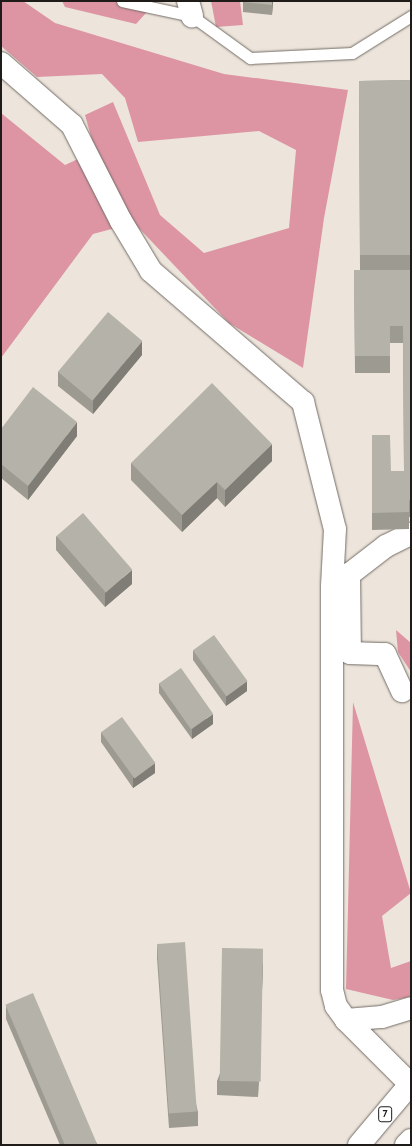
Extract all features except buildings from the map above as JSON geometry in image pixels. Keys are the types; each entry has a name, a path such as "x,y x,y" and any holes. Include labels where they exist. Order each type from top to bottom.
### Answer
{"street":[{"path":"1,63 72,125 121,221 150,272 303,402 335,529 332,587 332,990 336,1006 346,1020 411,1084"},
{"path":"332,587 386,546 411,534"},
{"path":"349,574 350,653 385,654 402,691"},
{"path":"346,1020 382,1018 411,1008"},
{"name":"7","path":"359,1145 411,1084"},
{"path":"406,1145 411,1140"}],"lane":[{"path":"122,1 190,8 250,58 352,54 411,16"}],"shaded area":[{"path":"1,1 23,1 55,23 224,74 348,90 324,218 303,368 229,323 134,223 93,234 1,358 1,113 65,165 95,151 85,115 113,102 160,215 204,253 289,228 296,150 259,131 138,142 125,98 102,74 37,77 1,46"},
{"path":"62,1 157,1 136,24 65,7"},
{"path":"211,1 240,1 243,25 216,27"},
{"path":"396,630 411,643 411,672 398,652"},
{"path":"353,702 411,893 382,916 391,968 411,961 411,997 393,1000 346,989"}]}
